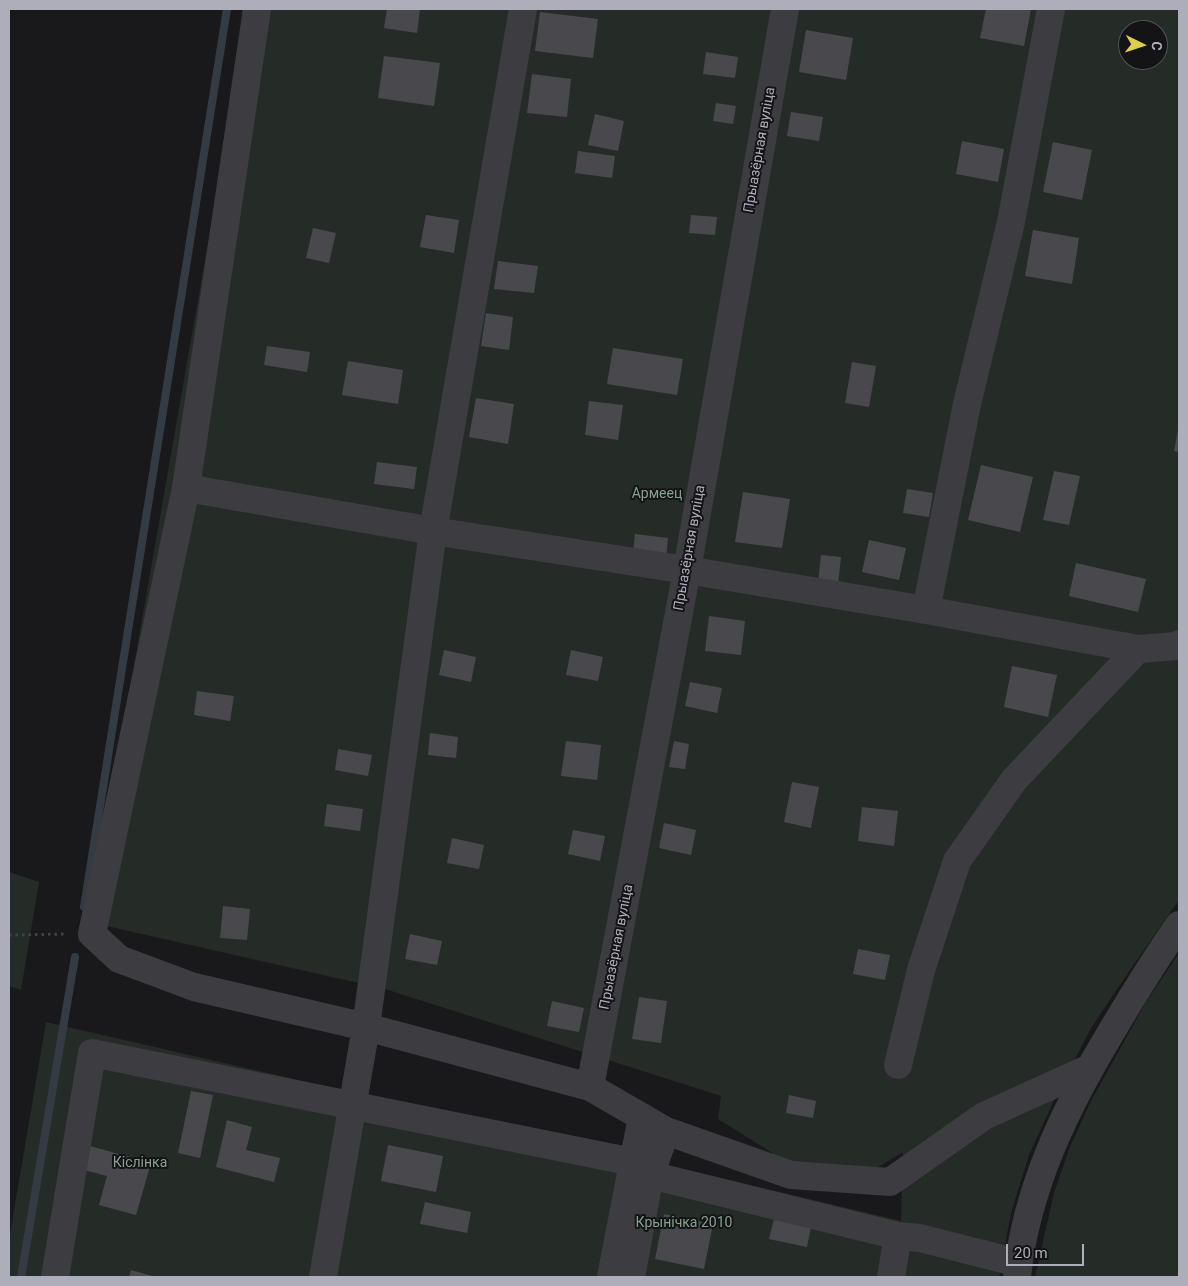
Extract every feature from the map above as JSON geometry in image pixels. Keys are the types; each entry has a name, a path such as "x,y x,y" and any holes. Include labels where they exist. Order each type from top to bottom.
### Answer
{"street":[{"path":"257,9 186,488 92,934 119,958 194,987 366,1027 590,1087 666,1131 791,1175 890,1182 984,1116 1090,1068"},
{"path":"323,1277 366,1027 433,532 523,9"},
{"name":"Прыазёрная вуліца","path":"590,1087 687,570 785,9"},
{"path":"926,610 967,404 1011,222 1052,9"},
{"path":"186,488 433,532 687,570 926,610 1138,649 1177,646 1179,644"},
{"path":"898,1065 922,970 958,861 1014,780 1138,649"},
{"path":"55,1277 92,1053 353,1105 642,1169 898,1236 920,1238 1018,1270 1027,1220 1041,1172 1064,1118 1090,1068 1146,972 1179,925"},
{"path":"631,1277 642,1169 642,1117"},
{"path":"610,1277 642,1169 666,1131"},
{"path":"891,1277 898,1236"}],"path":[{"path":"9,935 92,934"}],"green space":[{"name":"Армеец","path":"249,9 1179,9 1179,900 1091,1028 1055,1098 1029,1155 1011,1213 999,1277 9,1277 9,1240 46,1022 655,1162 901,1221 903,1152 865,1175 790,1164 718,1119 721,1096 385,989 89,922"},
{"path":"9,872 39,882 21,990 9,986"},
{"path":"1179,953 1179,1277 1035,1277 1054,1193 1070,1147 1091,1101 1145,1004"}],"building":[{"path":"387,9 420,9 417,33 384,28"},
{"path":"986,9 1031,9 1024,46 980,38"},
{"path":"540,12 598,19 593,58 535,51"},
{"path":"806,30 853,38 846,80 799,72"},
{"path":"706,52 738,57 735,78 703,74"},
{"path":"384,56 440,63 434,106 378,98"},
{"path":"532,74 571,79 567,117 527,113"},
{"path":"716,103 736,106 733,124 713,121"},
{"path":"791,112 823,117 819,141 787,136"},
{"path":"595,114 624,121 618,151 588,145"},
{"path":"962,141 1004,149 998,182 956,174"},
{"path":"1053,142 1092,150 1082,200 1043,192"},
{"path":"578,151 615,156 612,178 575,173"},
{"path":"426,215 459,220 454,253 420,247"},
{"path":"691,215 717,217 715,235 689,233"},
{"path":"313,228 336,233 329,263 306,258"},
{"path":"1033,230 1079,238 1072,284 1025,276"},
{"path":"498,261 538,266 534,293 494,289"},
{"path":"486,313 513,317 509,350 481,346"},
{"path":"267,346 310,352 307,372 264,365"},
{"path":"613,348 683,359 677,395 607,384"},
{"path":"348,361 403,370 398,404 342,395"},
{"path":"852,362 876,366 869,407 845,403"},
{"path":"476,398 514,404 508,444 469,437"},
{"path":"589,401 623,405 618,440 585,435"},
{"path":"1179,430 1179,452 1174,451"},
{"path":"377,462 417,467 414,489 374,484"},
{"path":"981,465 1033,477 1020,532 968,520"},
{"path":"1054,471 1080,476 1069,525 1043,520"},
{"path":"907,489 933,493 929,517 903,513"},
{"path":"743,492 790,499 782,548 735,542"},
{"path":"635,534 668,538 666,558 633,554"},
{"path":"869,540 906,548 899,580 862,572"},
{"path":"821,555 841,557 838,585 818,583"},
{"path":"1076,563 1146,579 1138,612 1069,596"},
{"path":"709,616 745,621 741,655 705,651"},
{"path":"444,650 476,657 471,682 439,675"},
{"path":"571,650 603,657 598,681 566,675"},
{"path":"1012,666 1057,675 1048,717 1004,707"},
{"path":"690,682 722,688 717,713 685,706"},
{"path":"197,691 234,696 230,721 194,715"},
{"path":"430,733 458,737 456,758 428,755"},
{"path":"566,741 601,745 597,780 561,776"},
{"path":"674,741 689,744 685,769 669,767"},
{"path":"338,749 372,755 368,776 335,770"},
{"path":"792,782 819,787 811,828 784,822"},
{"path":"327,804 363,809 360,831 324,826"},
{"path":"862,807 898,811 894,846 858,841"},
{"path":"664,823 696,830 691,855 659,848"},
{"path":"573,830 605,836 600,861 568,854"},
{"path":"452,838 484,845 479,869 447,863"},
{"path":"223,906 250,909 247,940 220,938"},
{"path":"410,934 442,941 437,965 405,959"},
{"path":"858,949 890,955 885,980 853,974"},
{"path":"639,997 667,1001 661,1043 632,1039"},
{"path":"552,1001 584,1008 579,1032 547,1026"},
{"path":"191,1091 213,1095 200,1158 178,1153"},
{"path":"789,1095 816,1101 813,1118 786,1113"},
{"path":"227,1120 252,1127 246,1150 280,1158 274,1182 216,1167"},
{"path":"388,1145 443,1156 436,1192 381,1181"},
{"path":"90,1146 151,1163 136,1215 99,1205 107,1176 84,1170"},
{"path":"425,1202 471,1212 467,1233 420,1224"},
{"path":"664,1214 713,1224 704,1269 655,1259"},
{"path":"774,1219 811,1227 807,1247 769,1239"},
{"path":"131,1270 156,1277 129,1277"}],"waterway":[{"path":"84,907 227,9"},
{"path":"21,1277 75,957"}],"park label":[{"name":"Кіслінка","path":"140,1163"},
{"name":"Крынічка 2010","path":"684,1223"}]}
